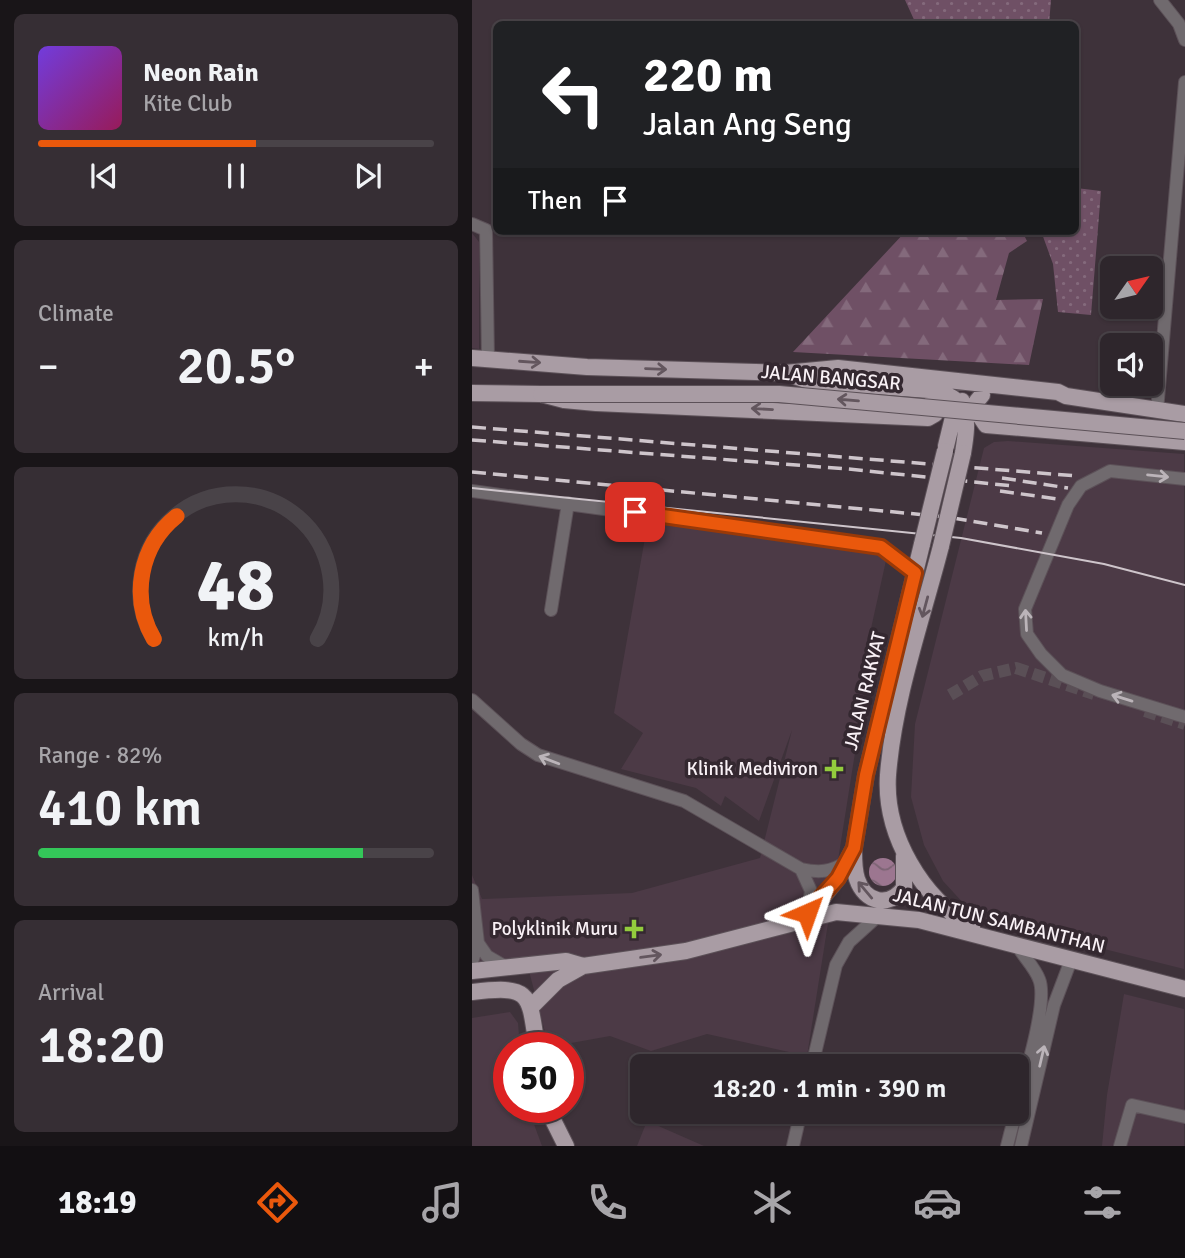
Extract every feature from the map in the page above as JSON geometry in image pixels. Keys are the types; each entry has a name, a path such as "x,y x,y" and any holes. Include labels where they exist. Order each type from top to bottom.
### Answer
{"main road":[{"name":"JALAN BANGSAR","path":"480,359 785,373 838,368 1013,386 1058,392 1066,396"},
{"path":"785,373 809,381 929,390 946,394 960,403 976,394 1058,400 1066,396 1184,414"},
{"path":"541,394 564,400 596,403 928,418 935,414 938,404 929,390"},
{"name":"JALAN BANGSAR","path":"472,393 779,394 1184,431"},
{"path":"982,395 977,401 976,410 986,425"},
{"name":"JALAN RAKYAT","path":"800,918 826,894 851,855 866,775 945,448 960,403"},
{"name":"JALAN RAKYAT","path":"960,403 967,422 964,451 895,729 888,777 891,807 901,845 935,899 958,918 1001,943"},
{"path":"928,418 938,428 945,448"},
{"path":"986,425 1184,442"},
{"path":"964,451 986,425"},
{"path":"860,811 876,803 891,807"},
{"path":"851,855 860,886 871,898 887,901 894,899 904,888 906,869 901,845"},
{"name":"JALAN TUN SAMBANTHAN","path":"472,971 566,961 583,966 686,951 800,918 827,913 880,914 942,925 1001,943 1184,989"},
{"path":"531,1007 558,980 583,966"},
{"path":"472,992 514,990 529,1001 535,1032"},
{"path":"554,1123 566,1146"}],"street":[{"path":"1160,0 1179,24 1184,40"},
{"path":"1156,411 1184,82"},
{"path":"472,224 486,230 480,359"},
{"path":"1184,479 1110,471 1090,479 1074,495 1025,609 1027,634 1062,675 1100,691 1184,717"},
{"path":"472,491 881,547 915,573"},
{"path":"551,610 568,503"},
{"path":"472,700 521,744 538,755 684,801 721,820 801,869 817,873 835,869 851,855"},
{"path":"800,918 811,891 801,869"},
{"path":"472,890 478,943 472,962"},
{"path":"815,1054 836,965 849,942 880,914"},
{"path":"478,943 487,956 506,968"},
{"path":"1018,947 1039,979 1042,992 1029,1058"},
{"path":"1021,1146 1054,1005 1071,960"},
{"path":"1164,984 1184,980"},
{"path":"1120,1146 1132,1105 1184,1117"},
{"path":"793,1146 798,1124"},
{"path":"1007,1146 1012,1124"}],"shaded area":[{"path":"472,233 479,242 479,349 472,348"},
{"path":"994,442 1184,454 1184,969 988,920 965,905 943,881 924,845 911,797 915,724 984,448"},
{"path":"648,521 887,556 870,633 874,633 807,1054 707,1034 651,1051 610,1036 584,1041 584,1032 545,1032 529,971 472,978 472,875 482,899 632,893 760,858 792,730 759,821 725,796 721,806 696,788 621,769 643,733 614,713"},
{"path":"1124,994 1184,1009 1184,1146 1102,1146 1107,1095"},
{"path":"510,1012 518,1023 519,1032 493,1032 493,1123 534,1123 542,1146 472,1146 472,1018"},
{"path":"646,1124 654,1124 704,1146 637,1146"}],"green space":[{"path":"905,0 1051,0 1049,21 915,21"},
{"path":"1079,188 1101,191 1091,315 1058,312 1053,264 1042,235 1079,235"},
{"path":"902,235 1024,235 1027,241 1009,253 996,300 1043,299 1029,365 793,352"}],"water":[{"path":"883,858 893,862 897,872 893,882 883,886 873,882 869,872 873,862"}],"tunnel":[{"path":"950,695 982,676 1016,668 1094,694"},
{"path":"1145,711 1185,724"}],"tram line":[{"path":"472,488 961,538 1104,564 1185,585"}],"railway":[{"path":"472,427 1077,476"},
{"path":"472,440 848,469 1013,486"},
{"path":"472,472 947,517 1042,533"},
{"path":"1002,478 1068,488"},
{"path":"1000,491 1058,499"}],"place":[{"name":"Klinik Mediviron","path":"834,769"},
{"name":"Polyklinik Muru","path":"634,929"}],"route":[{"path":"635,512 881,547 890,551 903,566 915,573 866,775 854,848 838,878 807,913"}]}
